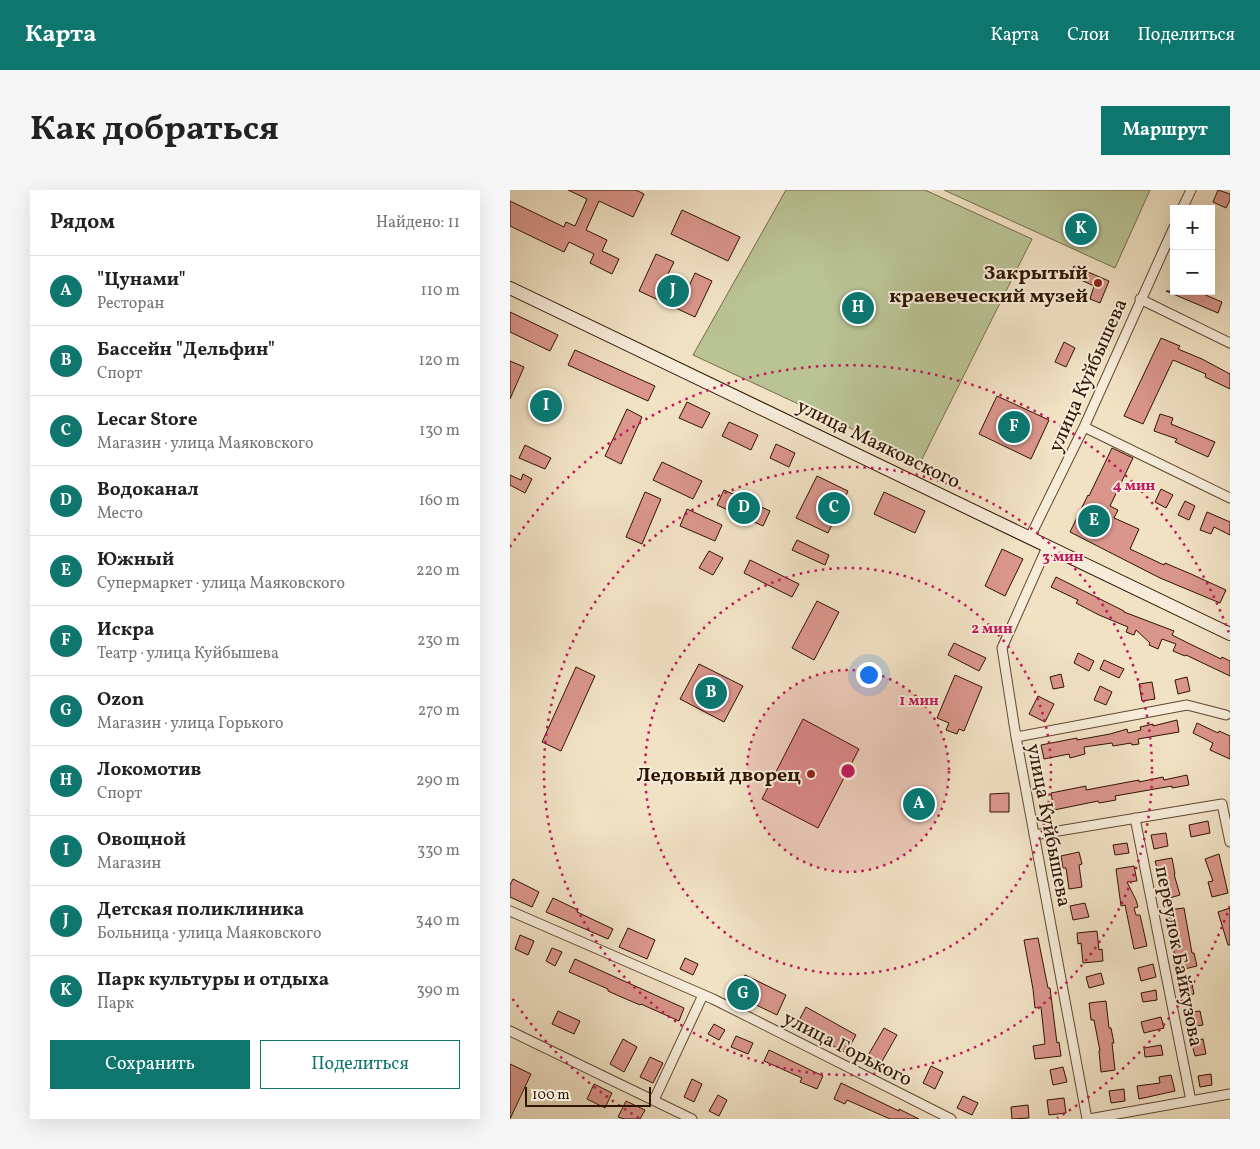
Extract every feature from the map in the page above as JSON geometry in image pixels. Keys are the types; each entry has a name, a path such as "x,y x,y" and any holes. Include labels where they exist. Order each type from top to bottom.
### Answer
{"main road":[{"name":"улица Маяковского","path":"510,288 1230,634"}],"street":[{"path":"1184,205 1191,190"},
{"name":"улица Куйбышева","path":"1030,537 1084,427 1170,235"},
{"path":"1140,299 1230,343"},
{"path":"1084,427 1230,498"},
{"name":"улица Куйбышева","path":"1048,545 1002,648 1016,737 1088,1119"},
{"path":"1016,737 1187,705 1226,715"},
{"path":"1034,835 1222,804 1230,842"},
{"name":"переулок Байкузова","path":"1134,818 1191,1101"},
{"name":"улица Горького","path":"510,911 703,994 951,1119"},
{"path":"654,1100 703,994"},
{"path":"510,1031 692,1119"},
{"path":"1088,1119 1230,1094"}],"green space":[{"path":"786,190 925,190 1032,239 921,461 693,355"},
{"path":"944,190 1150,190 1115,268"}],"building":[{"path":"568,190 636,190 644,194 633,217 599,201 586,230 607,240 602,251 619,259 612,274 590,263 594,254 569,242 564,252 510,226 510,201 564,227 566,222 575,226 587,199"},
{"path":"1218,190 1230,194 1230,200 1226,208 1213,202"},
{"path":"682,210 740,237 728,261 671,234"},
{"path":"656,254 674,262 667,276 689,286 695,273 712,281 695,317 639,291"},
{"name":"Закрытый краевеческий музей","path":"1074,266 1109,281 1100,303 1090,299 1094,286 1070,275"},
{"path":"1175,295 1205,295 1222,302 1218,313"},
{"path":"510,312 558,335 550,351 510,332"},
{"path":"1161,338 1180,346 1178,349 1230,374 1230,389 1205,377 1206,374 1173,360 1143,424 1124,416"},
{"path":"1064,342 1075,348 1066,367 1055,362"},
{"path":"575,350 655,386 648,401 568,365"},
{"path":"510,361 524,367 510,399"},
{"path":"538,394 559,403 551,420 530,411"},
{"path":"997,396 1049,420 1031,459 979,434"},
{"path":"687,402 710,413 702,428 679,418"},
{"path":"627,409 642,417 621,464 605,456"},
{"path":"1160,414 1173,418 1171,424 1215,442 1208,457 1175,442 1177,439 1154,431"},
{"path":"729,422 758,435 751,450 722,436"},
{"path":"776,444 795,453 789,467 770,458"},
{"path":"525,445 551,458 545,469 519,458"},
{"path":"1112,448 1133,458 1110,506 1118,510 1114,518 1139,529 1130,549 1226,590 1220,603 1160,578 1070,532"},
{"path":"662,462 702,481 693,499 653,480"},
{"path":"523,474 532,479 525,493 510,485 510,475 521,480"},
{"path":"817,476 848,491 828,533 796,518"},
{"path":"1161,489 1173,495 1166,508 1155,502"},
{"path":"724,490 770,511 763,526 717,505"},
{"path":"645,492 661,499 642,544 626,537"},
{"path":"884,492 925,511 915,533 874,514"},
{"path":"1185,501 1195,506 1189,520 1178,515"},
{"path":"687,509 722,525 715,541 680,526"},
{"path":"1207,512 1230,522 1230,535 1214,527 1211,534 1200,530"},
{"path":"797,540 829,555 825,565 792,550"},
{"path":"1002,549 1023,559 1005,596 985,586"},
{"path":"709,551 723,558 713,575 699,568"},
{"path":"750,560 799,584 792,597 744,573"},
{"path":"1056,577 1124,612 1174,631 1172,635 1221,659 1222,657 1230,661 1230,676 1186,655 1173,651 1176,644 1162,639 1158,649 1149,645 1150,643 1136,630 1134,635 1126,632 1128,627 1099,615 1076,603 1078,600 1051,587"},
{"path":"817,601 839,612 814,660 792,648"},
{"path":"954,643 986,658 979,671 948,655"},
{"path":"1078,653 1094,661 1089,671 1074,663"},
{"path":"1104,660 1124,669 1119,678 1100,669"},
{"path":"699,664 743,686 724,722 680,699"},
{"path":"576,667 595,676 561,751 542,742"},
{"path":"1061,674 1064,687 1053,689 1050,677"},
{"path":"955,675 982,687 964,731 959,729 957,734 946,730 949,723 937,718"},
{"path":"1187,677 1190,691 1178,694 1175,680"},
{"path":"1152,682 1155,699 1142,701 1139,684"},
{"path":"1100,686 1112,692 1106,705 1094,700"},
{"path":"1038,696 1054,704 1045,722 1029,714"},
{"name":"Ледовый дворец","path":"803,719 859,749 818,828 762,799"},
{"path":"1177,720 1179,732 1138,739 1139,744 1132,745 1131,743 1113,746 1112,743 1084,747 1085,754 1070,758 1069,754 1044,759 1041,745 1110,734 1127,729 1128,733 1141,730 1140,727"},
{"path":"1197,723 1218,733 1219,731 1230,736 1230,759 1210,750 1213,743 1193,733"},
{"path":"1187,775 1189,785 1172,788 1172,786 1115,796 1116,800 1099,803 1098,801 1054,810 1051,793 1086,786 1086,790 1139,780 1139,782 1163,777 1164,780"},
{"path":"1009,793 1009,812 990,812 990,794"},
{"path":"1208,821 1210,833 1191,837 1189,825"},
{"path":"1166,833 1168,846 1154,849 1151,835"},
{"path":"1127,843 1129,853 1115,855 1113,845"},
{"path":"1079,852 1082,864 1079,865 1082,887 1069,889 1066,868 1063,868 1061,856"},
{"path":"1219,854 1228,893 1212,897 1208,882 1213,881 1205,859"},
{"path":"1172,858 1180,895 1166,899 1155,861"},
{"path":"1134,866 1137,881 1127,882 1136,900 1138,907 1134,908 1136,915 1140,915 1147,946 1134,949 1125,905 1121,906 1116,869"},
{"path":"513,879 539,892 532,907 510,897 510,885"},
{"path":"553,898 613,929 608,939 546,912"},
{"path":"1085,903 1089,917 1073,920 1070,906"},
{"path":"1184,908 1192,953 1194,953 1197,966 1176,971 1172,958 1175,957 1168,910"},
{"path":"1230,908 1230,945 1228,945 1218,912"},
{"path":"628,928 655,940 647,959 619,947"},
{"path":"1097,931 1099,950 1102,949 1103,961 1083,963 1081,943 1078,944 1077,933"},
{"path":"520,935 534,941 528,955 515,949"},
{"path":"1038,938 1048,988 1050,988 1057,1043 1059,1042 1061,1056 1035,1059 1033,1046 1045,1044 1041,1007 1035,1008 1024,940"},
{"path":"552,948 562,952 555,966 546,961"},
{"path":"685,958 698,964 693,975 680,969"},
{"path":"575,959 684,1008 679,1021 619,996 608,991 608,989 569,972"},
{"path":"1153,964 1156,977 1141,981 1138,968"},
{"path":"1101,973 1104,984 1089,988 1086,977"},
{"path":"745,975 786,995 777,1015 750,1002 754,994 746,990 742,998 736,995"},
{"path":"1192,984 1194,994 1180,996 1178,986"},
{"path":"1156,990 1157,1000 1143,1002 1141,993"},
{"path":"1106,1001 1109,1028 1111,1028 1114,1043 1112,1043 1115,1070 1101,1072 1100,1051 1094,1020 1091,1020 1089,1003"},
{"path":"806,1007 856,1035 846,1053 796,1026"},
{"path":"558,1011 580,1021 574,1034 552,1024"},
{"path":"1200,1011 1203,1025 1189,1027 1187,1013"},
{"path":"1161,1017 1164,1028 1144,1033 1141,1022"},
{"path":"714,1024 725,1030 719,1040 708,1034"},
{"path":"884,1028 897,1035 876,1072 863,1064"},
{"path":"736,1036 753,1043 748,1054 731,1047"},
{"path":"623,1039 637,1047 624,1072 610,1064"},
{"path":"1203,1039 1206,1054 1195,1056 1191,1041"},
{"path":"1161,1045 1163,1055 1145,1057 1144,1048"},
{"path":"769,1050 823,1076 817,1089 800,1082 802,1078 764,1061"},
{"path":"650,1057 663,1063 653,1083 640,1077"},
{"path":"510,1064 531,1074 510,1119"},
{"path":"931,1066 943,1072 935,1089 923,1083"},
{"path":"1063,1067 1067,1082 1053,1085 1050,1070"},
{"path":"1211,1074 1212,1085 1200,1087 1198,1076"},
{"path":"1171,1075 1175,1091 1139,1099 1137,1086 1160,1083 1159,1077"},
{"path":"692,1079 702,1084 694,1102 684,1097"},
{"path":"841,1083 919,1119 890,1119 847,1100 845,1104 834,1099"},
{"path":"594,1084 612,1093 605,1108 587,1099"},
{"path":"1124,1089 1125,1101 1111,1103 1109,1091"},
{"path":"718,1095 727,1100 719,1116 709,1111"},
{"path":"963,1096 978,1103 972,1115 957,1108"},
{"path":"1064,1098 1066,1113 1049,1115 1047,1100"},
{"path":"626,1101 645,1110 640,1119 618,1117"},
{"path":"1028,1105 1029,1118 1012,1119 1011,1107"}],"place":[{"name":"Парк культуры и отдыха","path":"1081,229"},
{"name":"Закрытый краевеческий музей","path":"1098,283"},
{"name":"Детская поликлиника","path":"673,291"},
{"name":"Локомотив","path":"858,308"},
{"name":"Овощной","path":"546,406"},
{"name":"Искра","path":"1014,427"},
{"name":"Водоканал","path":"744,508"},
{"name":"Lecar Store","path":"834,508"},
{"name":"Южный","path":"1094,521"},
{"name":"Бассейн \"Дельфин\"","path":"711,693"},
{"name":"Ледовый дворец","path":"811,774"},
{"name":"\"Цунами\"","path":"919,804"},
{"name":"Ozon","path":"743,994"}]}
